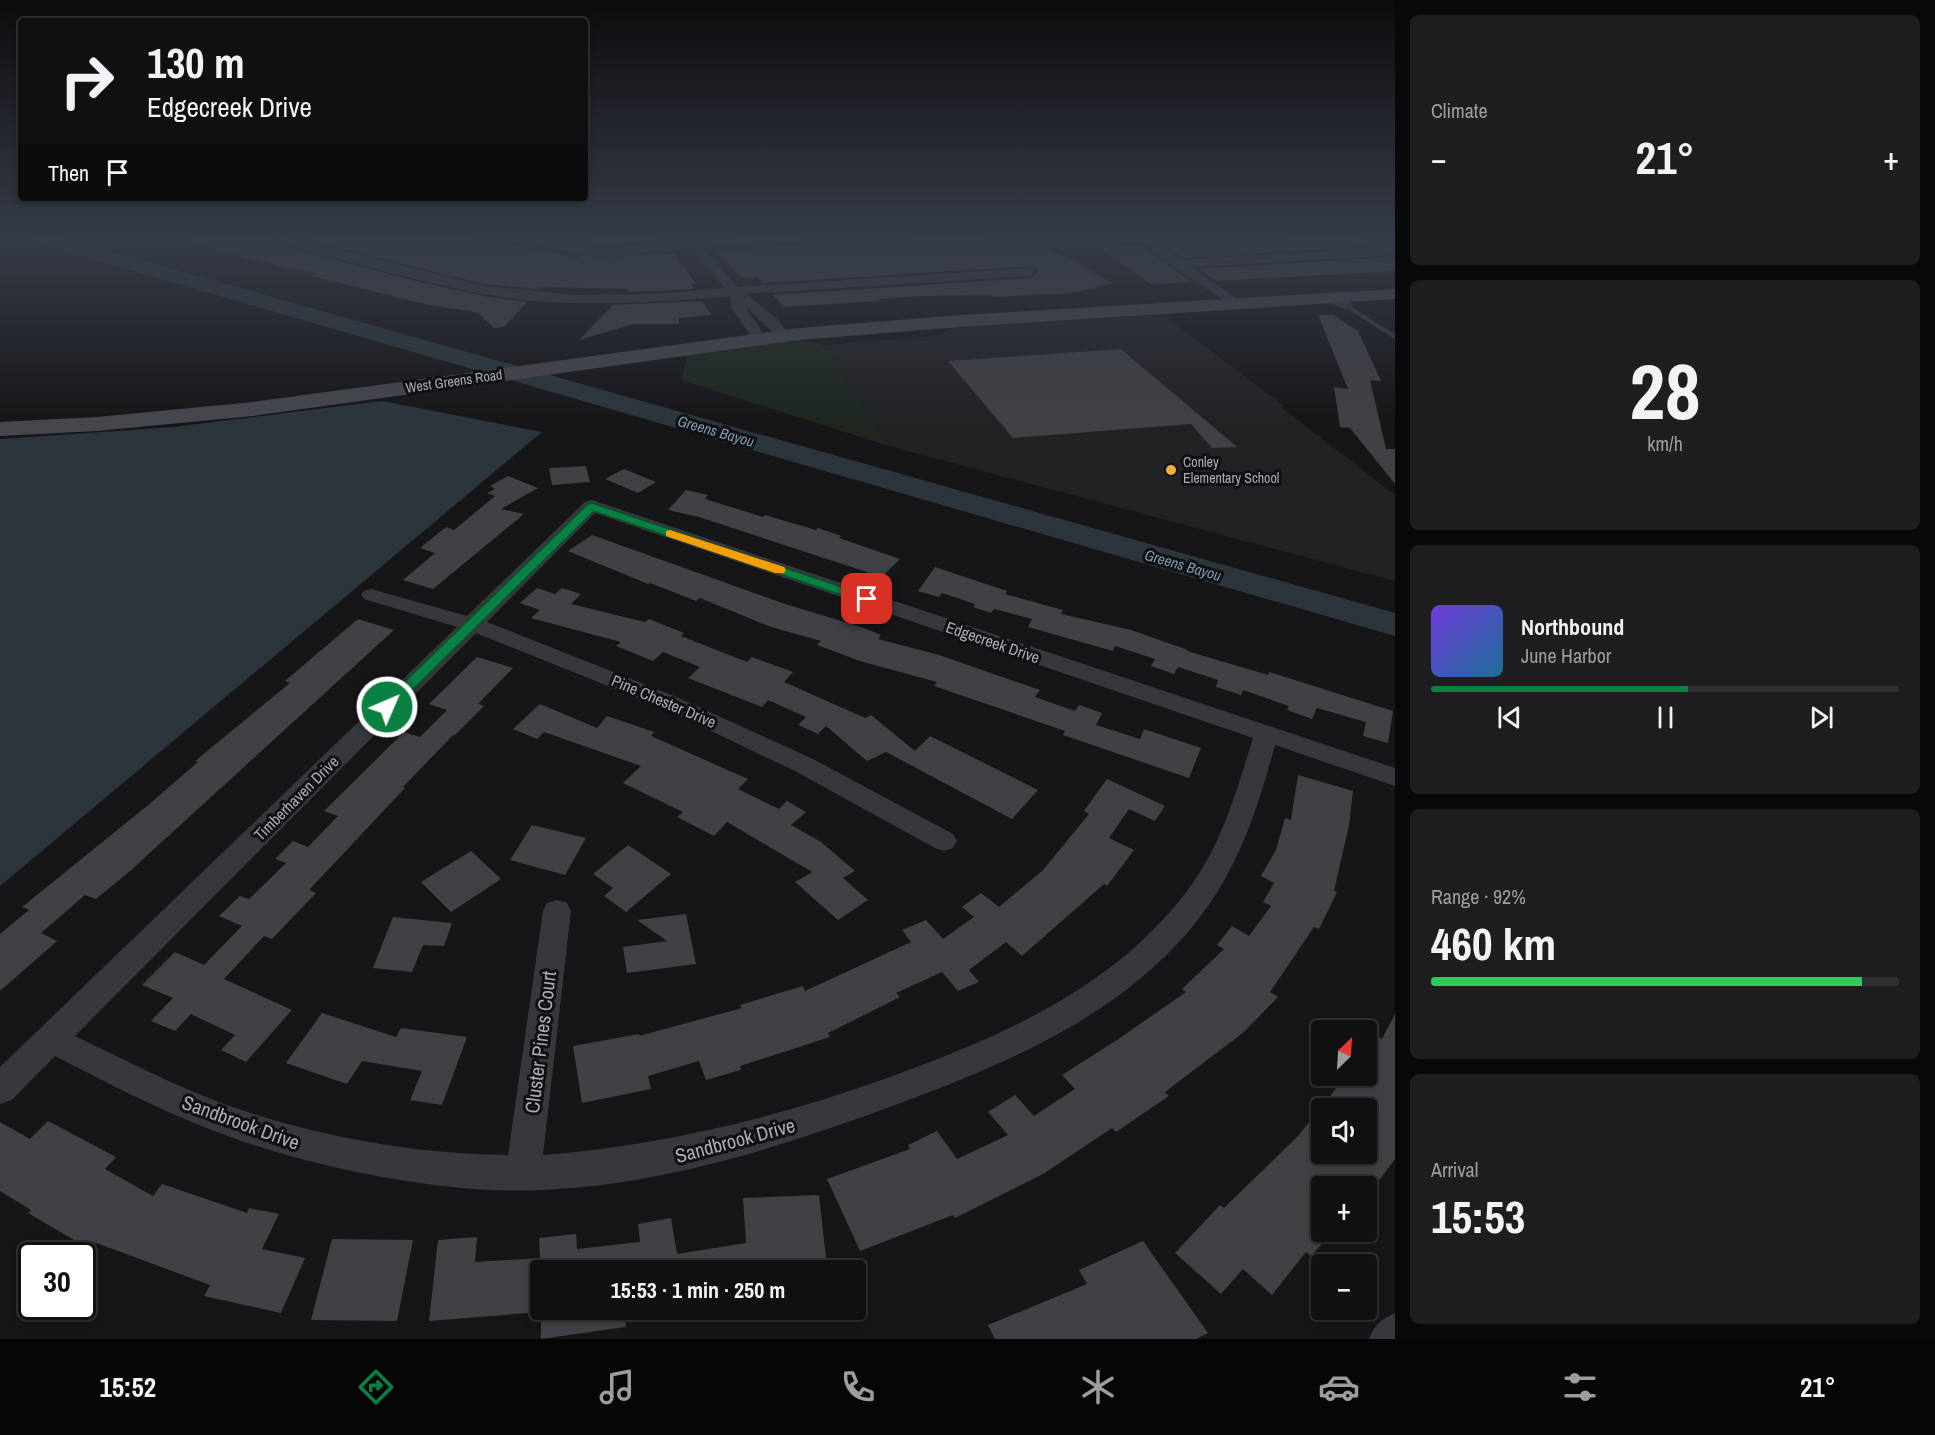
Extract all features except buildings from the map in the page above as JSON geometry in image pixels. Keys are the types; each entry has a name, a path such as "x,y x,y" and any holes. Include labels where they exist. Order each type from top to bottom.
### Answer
{"main road":[{"name":"West Greens Road","path":"0,429 97,424 253,409 759,338 1209,299"},
{"name":"West Greens Road","path":"1268,299 1339,302 1357,299"}],"street":[{"path":"547,299 574,304 632,299"},
{"path":"736,299 738,307 759,338"},
{"path":"744,299 772,322 784,336"},
{"name":"Timberhaven Drive","path":"0,1089 592,506"},
{"name":"Edgecreek Drive","path":"592,506 1395,777"},
{"name":"Pine Chester Drive","path":"371,595 471,624 534,646 738,732 944,841"},
{"name":"Sandbrook Drive","path":"51,1039 137,1081 237,1124 319,1149 401,1165 464,1172 523,1173 593,1169 678,1157 767,1134 850,1107 934,1075 1036,1031 1123,976 1166,937 1199,896 1223,858 1239,822 1266,734"},
{"name":"Cluster Pines Court","path":"523,1173 557,911"},
{"path":"1389,1339 1395,1334"}],"lane":[{"path":"1339,302 1395,337"}],"shaded area":[{"name":"Conley Elementary School","path":"1163,315 1284,406 1281,407 1395,495 1395,581 889,446 824,345 936,336 953,328"},
{"path":"801,340 824,345 889,446 681,380 688,355"},
{"path":"382,401 542,432 0,886 0,439 174,427"}],"waterway":[{"name":"Greens Bayou","path":"256,299 1395,625"}],"slow traffic":[{"path":"670,533 780,570"}],"place":[{"name":"Conley Elementary School","path":"1171,470"}],"route":[{"path":"387,707 592,506 867,599"}]}
